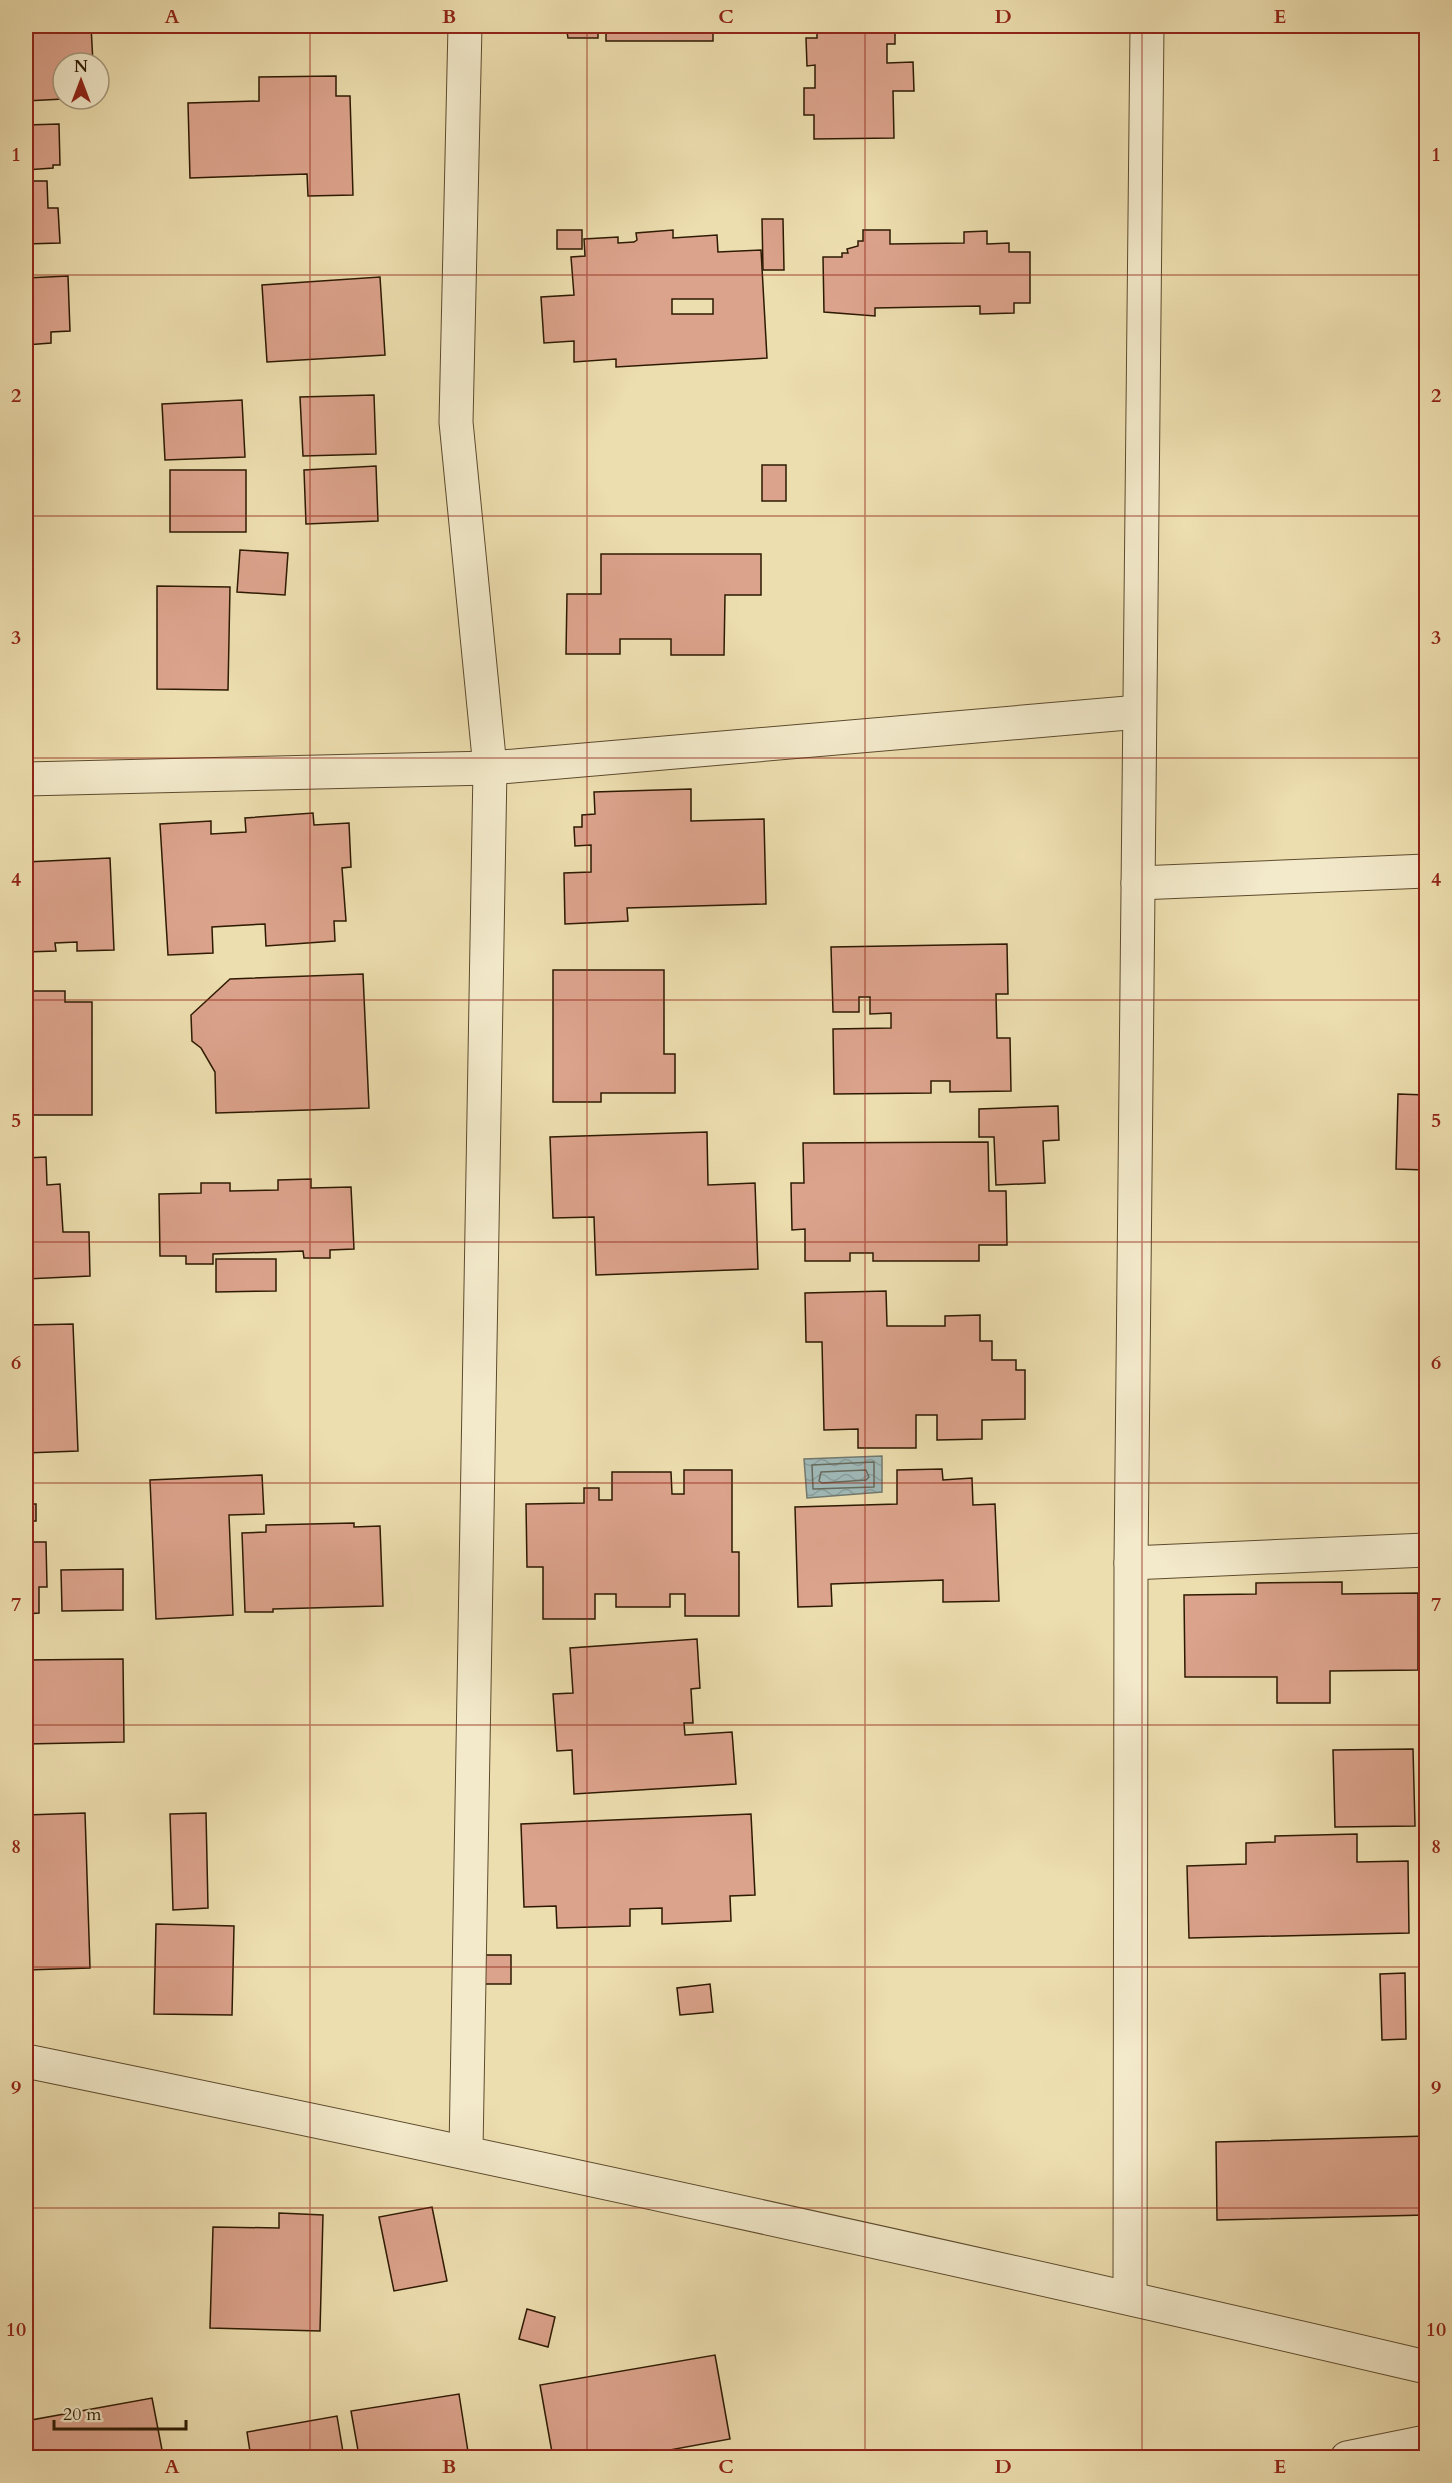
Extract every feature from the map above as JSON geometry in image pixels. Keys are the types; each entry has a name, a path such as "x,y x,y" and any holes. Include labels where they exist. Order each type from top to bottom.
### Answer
{"street":[{"path":"465,26 456,422 490,768 466,2151"},
{"path":"1130,2298 1131,1563 1147,26"},
{"path":"26,779 490,768 1139,712"},
{"path":"1138,884 1426,871"},
{"path":"1131,1563 1426,1550"},
{"path":"26,2061 466,2151 1130,2298 1426,2367"},
{"path":"1347,2457 1426,2442"}],"water":[{"path":"882,1456 882,1492 807,1498 804,1459"}],"building":[{"path":"26,26 91,26 92,51 51,51 51,100 26,101"},
{"path":"261,26 337,26 337,30 261,33"},
{"path":"542,26 713,26 713,41 606,41 606,31 598,31 598,38 568,38 567,32 542,32"},
{"path":"717,26 747,26 747,29 717,30"},
{"path":"817,26 895,26 895,44 887,44 887,63 913,62 914,91 893,91 894,138 814,139 814,115 804,115 804,88 815,88 815,65 807,66 806,38 817,38"},
{"path":"336,76 336,96 350,96 353,195 308,196 307,174 190,178 188,103 259,101 259,77"},
{"path":"59,124 60,165 53,165 53,168 26,170 26,125"},
{"path":"26,181 47,181 48,208 58,208 60,243 26,244"},
{"path":"762,219 783,219 784,270 763,270"},
{"path":"557,230 582,230 582,249 557,249"},
{"path":"673,230 673,238 717,235 718,252 761,250 767,358 616,367 616,359 574,362 574,341 544,343 541,297 574,295 571,257 585,256 584,239 618,237 618,243 634,242 637,240 636,233","holes":["672,299 713,299 713,314 672,314"]},
{"path":"863,230 890,230 890,244 964,243 964,232 987,231 987,244 1009,243 1009,252 1030,252 1030,303 1014,303 1014,313 980,314 980,306 875,308 875,316 824,312 823,257 842,257 842,253 848,253 847,249 858,246 858,241 863,241"},
{"path":"68,276 70,331 51,332 51,343 26,345 26,278"},
{"path":"380,277 385,355 267,362 262,285"},
{"path":"374,395 376,454 303,456 300,397"},
{"path":"242,400 245,457 165,460 162,404"},
{"path":"762,465 786,465 786,501 762,501"},
{"path":"376,466 378,521 306,524 304,470"},
{"path":"170,470 246,470 246,532 170,532"},
{"path":"240,550 288,553 285,595 237,592"},
{"path":"601,554 761,554 761,595 725,595 724,655 671,655 671,639 620,639 620,654 566,654 567,594 601,594"},
{"path":"157,586 230,587 228,690 157,689"},
{"path":"691,789 691,821 764,819 766,904 627,908 628,921 565,924 564,873 591,872 591,845 575,846 574,827 582,827 582,815 595,814 594,792"},
{"path":"313,813 314,825 349,823 351,867 342,868 346,921 334,921 335,941 266,946 265,924 212,927 213,953 168,955 160,824 211,821 211,834 246,832 245,818"},
{"path":"110,858 114,950 77,951 77,942 55,943 56,951 26,952 26,862"},
{"path":"1007,944 1008,994 996,994 997,1038 1010,1038 1011,1091 950,1092 950,1081 931,1081 931,1093 834,1094 833,1029 891,1028 891,1013 870,1014 870,997 859,997 859,1012 833,1012 831,947"},
{"path":"553,970 664,970 664,1054 675,1054 675,1093 601,1093 601,1102 553,1102"},
{"path":"363,974 369,1108 216,1113 215,1072 201,1048 192,1041 191,1015 230,979"},
{"path":"26,991 65,991 65,1002 92,1002 92,1115 26,1115"},
{"path":"1398,1094 1426,1095 1425,1170 1396,1169"},
{"path":"1058,1106 1059,1140 1043,1141 1045,1183 996,1185 994,1137 979,1137 979,1109"},
{"path":"707,1132 708,1185 755,1183 758,1269 596,1275 594,1217 553,1218 550,1137"},
{"path":"988,1142 989,1191 1006,1191 1007,1245 979,1245 979,1261 873,1261 873,1253 850,1253 850,1261 805,1261 805,1229 792,1230 791,1183 804,1183 803,1143"},
{"path":"46,1157 47,1185 60,1184 63,1232 89,1232 90,1276 26,1279 26,1158"},
{"path":"311,1179 311,1188 351,1187 354,1249 330,1250 330,1258 304,1258 303,1251 213,1254 213,1264 186,1264 186,1256 160,1256 159,1194 201,1193 201,1183 230,1183 230,1191 278,1190 278,1180"},
{"path":"216,1259 276,1259 276,1291 216,1292"},
{"path":"886,1291 887,1326 945,1326 945,1316 980,1315 980,1341 992,1341 992,1360 1016,1360 1016,1370 1025,1370 1025,1419 982,1420 982,1439 937,1440 937,1415 916,1415 916,1448 858,1448 858,1429 824,1430 822,1342 806,1342 805,1293"},
{"path":"73,1324 78,1451 26,1453 26,1325"},
{"path":"942,1469 943,1480 972,1478 973,1505 995,1504 999,1601 943,1602 943,1580 831,1584 832,1606 798,1607 795,1507 897,1504 897,1470"},
{"path":"684,1470 732,1470 732,1552 739,1552 739,1616 685,1616 685,1594 670,1594 670,1607 616,1607 616,1594 595,1594 595,1619 543,1619 543,1567 527,1567 526,1504 584,1503 584,1488 599,1488 599,1500 612,1500 612,1472 671,1472 672,1494 684,1494"},
{"path":"262,1475 264,1514 229,1515 233,1615 156,1619 150,1480"},
{"path":"26,1492 29,1492 29,1504 36,1504 36,1521 29,1521 29,1542 46,1542 47,1587 39,1587 39,1613 26,1614"},
{"path":"354,1523 354,1527 380,1526 383,1606 245,1612 242,1533 266,1532 266,1525"},
{"path":"123,1569 123,1610 62,1611 61,1570"},
{"path":"1342,1582 1342,1594 1418,1593 1418,1670 1330,1671 1330,1703 1277,1703 1277,1677 1185,1677 1184,1595 1256,1594 1256,1583"},
{"path":"697,1639 700,1688 691,1689 693,1723 684,1723 685,1735 732,1732 736,1784 574,1794 572,1750 557,1751 553,1694 573,1693 570,1648"},
{"path":"123,1659 124,1742 26,1744 26,1660"},
{"path":"1413,1749 1415,1826 1335,1827 1333,1750"},
{"path":"85,1813 90,1968 26,1970 26,1815"},
{"path":"206,1813 208,1908 173,1910 170,1814"},
{"path":"751,1814 755,1895 730,1896 731,1921 662,1924 662,1908 630,1909 630,1926 557,1928 556,1906 524,1907 521,1824"},
{"path":"1357,1834 1357,1862 1408,1861 1409,1933 1189,1938 1187,1866 1246,1864 1246,1843 1275,1842 1275,1836"},
{"path":"156,1924 234,1926 232,2015 154,2014"},
{"path":"479,1955 511,1955 511,1984 479,1984"},
{"path":"1405,1973 1406,2039 1382,2040 1380,1974"},
{"path":"710,1984 713,2012 680,2015 677,1988"},
{"path":"1426,2136 1426,2215 1217,2220 1216,2142"},
{"path":"432,2207 447,2281 394,2291 379,2217"},
{"path":"279,2213 323,2215 320,2331 210,2328 213,2227 279,2228"},
{"path":"527,2309 555,2317 548,2347 519,2339"},
{"path":"715,2355 730,2439 626,2458 553,2458 540,2385"},
{"path":"459,2394 469,2458 400,2458 399,2450 359,2456 351,2411"},
{"path":"152,2398 163,2455 148,2458 26,2458 26,2421"},
{"path":"337,2416 344,2458 251,2458 247,2432"}]}
